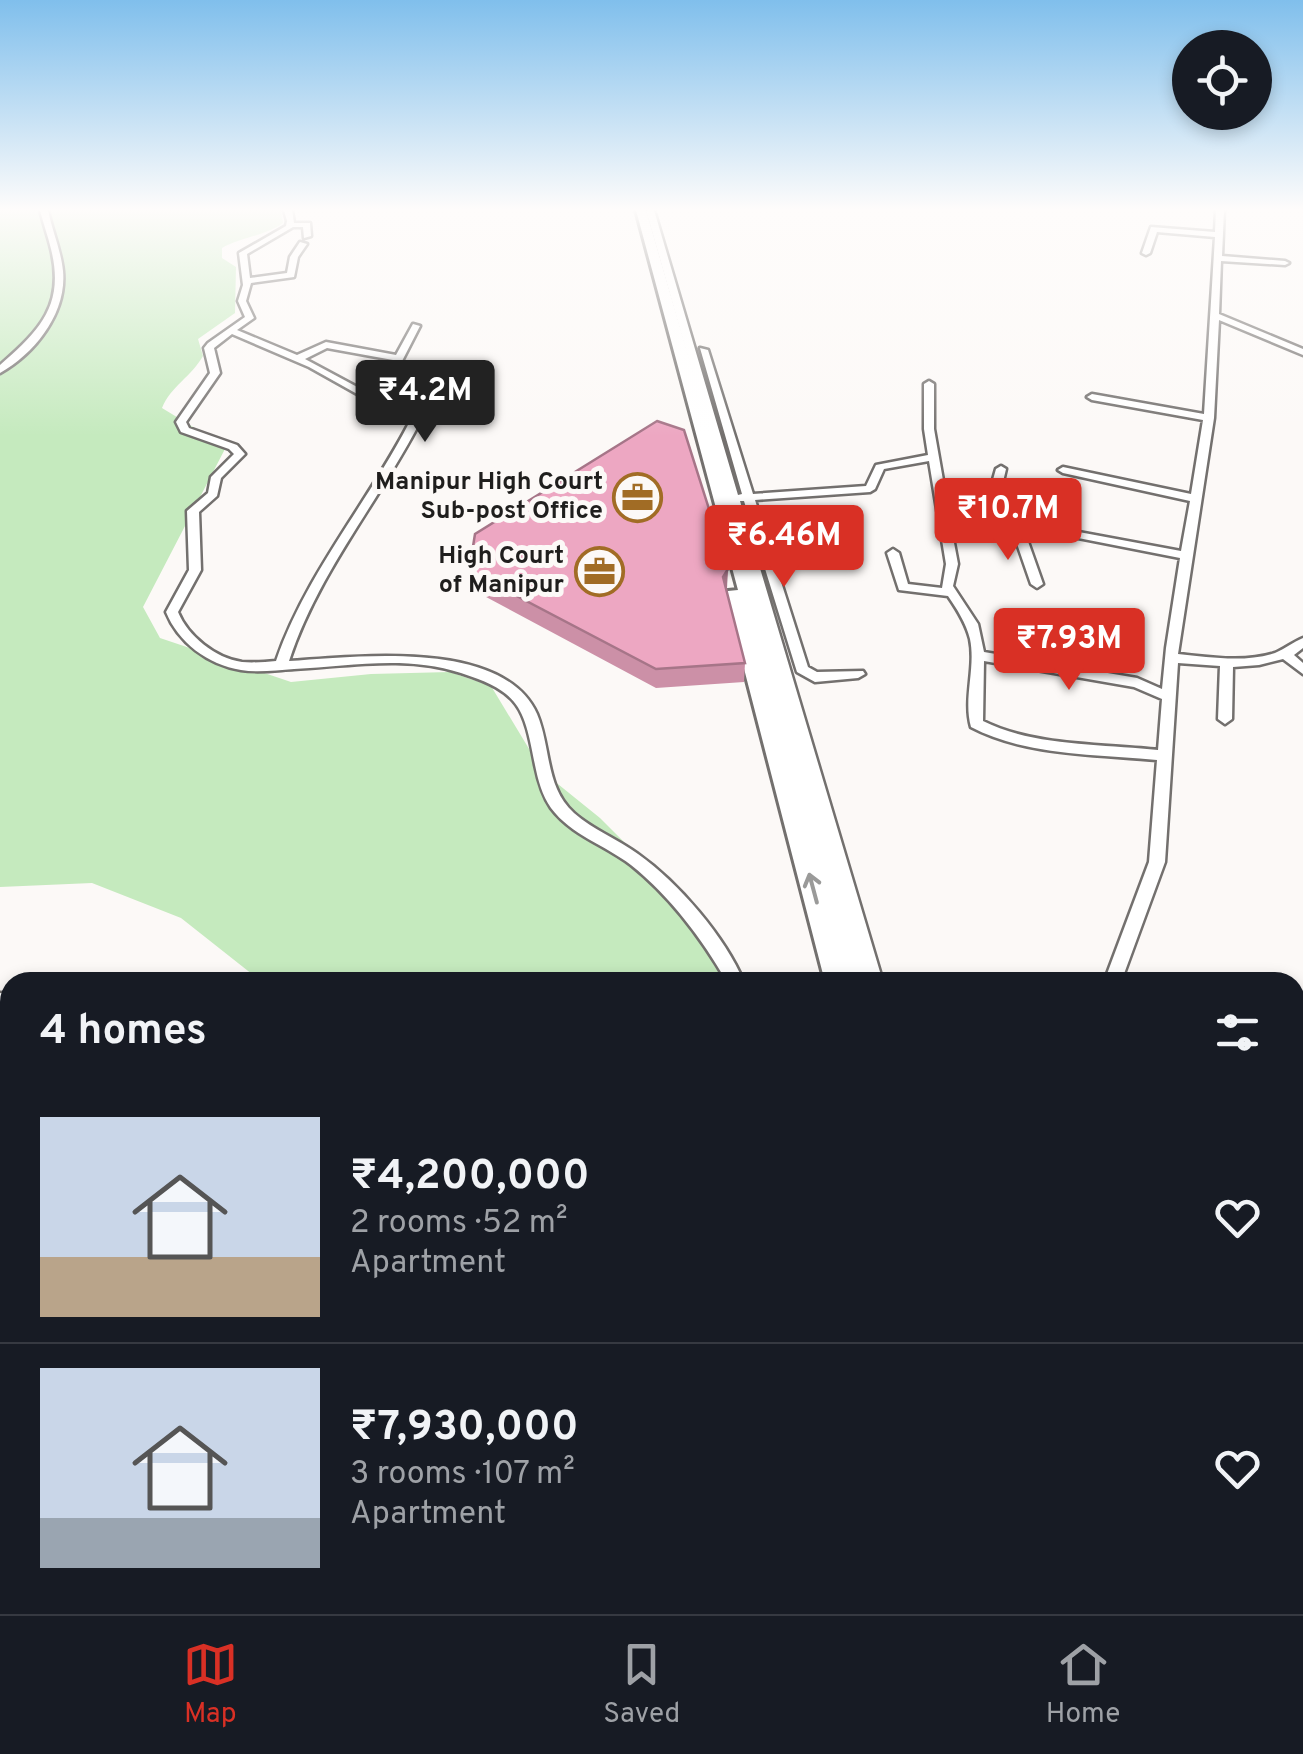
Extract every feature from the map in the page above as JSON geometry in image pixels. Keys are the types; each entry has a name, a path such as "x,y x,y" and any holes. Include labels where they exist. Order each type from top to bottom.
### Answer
{"highway":[{"path":"651,285 835,972"},
{"path":"661,285 853,972"}],"street":[{"path":"0,370 46,326 59,306 58,285"},
{"path":"246,285 242,301 250,318 209,348 215,373 190,403 181,427 240,454 214,480 213,494 193,511 194,570 172,612 178,628 218,658 242,666 396,656 478,674 512,690 530,716 549,791 561,810 615,845 660,882 696,923 729,972"},
{"path":"674,285 802,669 808,676 858,674"},
{"path":"1117,972 1156,862 1172,658 1209,418 1217,285"},
{"path":"1216,316 1303,352"},
{"path":"377,400 416,326"},
{"path":"232,331 298,358 412,417 414,424 366,509 307,599 281,665"},
{"path":"298,358 329,345 400,359"},
{"path":"703,350 871,972"},
{"path":"929,384 934,457 952,564 947,586 971,618 980,656 975,699 980,728 1063,744 1166,756"},
{"path":"1092,397 1209,418"},
{"path":"742,498 870,488 880,467 934,457"},
{"path":"974,525 972,507 992,503 1001,469"},
{"path":"1063,470 1198,499"},
{"path":"944,522 1068,533 1188,556"},
{"path":"1018,529 1037,584"},
{"path":"893,554 904,587 952,593"},
{"path":"1172,658 1227,662 1286,656 1303,642"},
{"path":"980,656 1138,683 1170,697"},
{"path":"1286,656 1303,670"},
{"path":"1226,719 1227,662"}],"green space":[{"path":"0,285 236,285 235,313 198,339 203,356 162,408 226,447 143,607 160,638 291,682 450,672 491,686 543,772 600,818 676,894 719,972 249,972 181,918 92,883 0,887"}],"building":[{"name":"High Court of Manipur","path":"657,421 684,430 728,569 723,577 745,663 656,669 469,571 475,534"}],"place":[{"name":"Manipur High Court Sub-post Office","path":"638,497"},
{"name":"High Court of Manipur","path":"599,571"}]}
